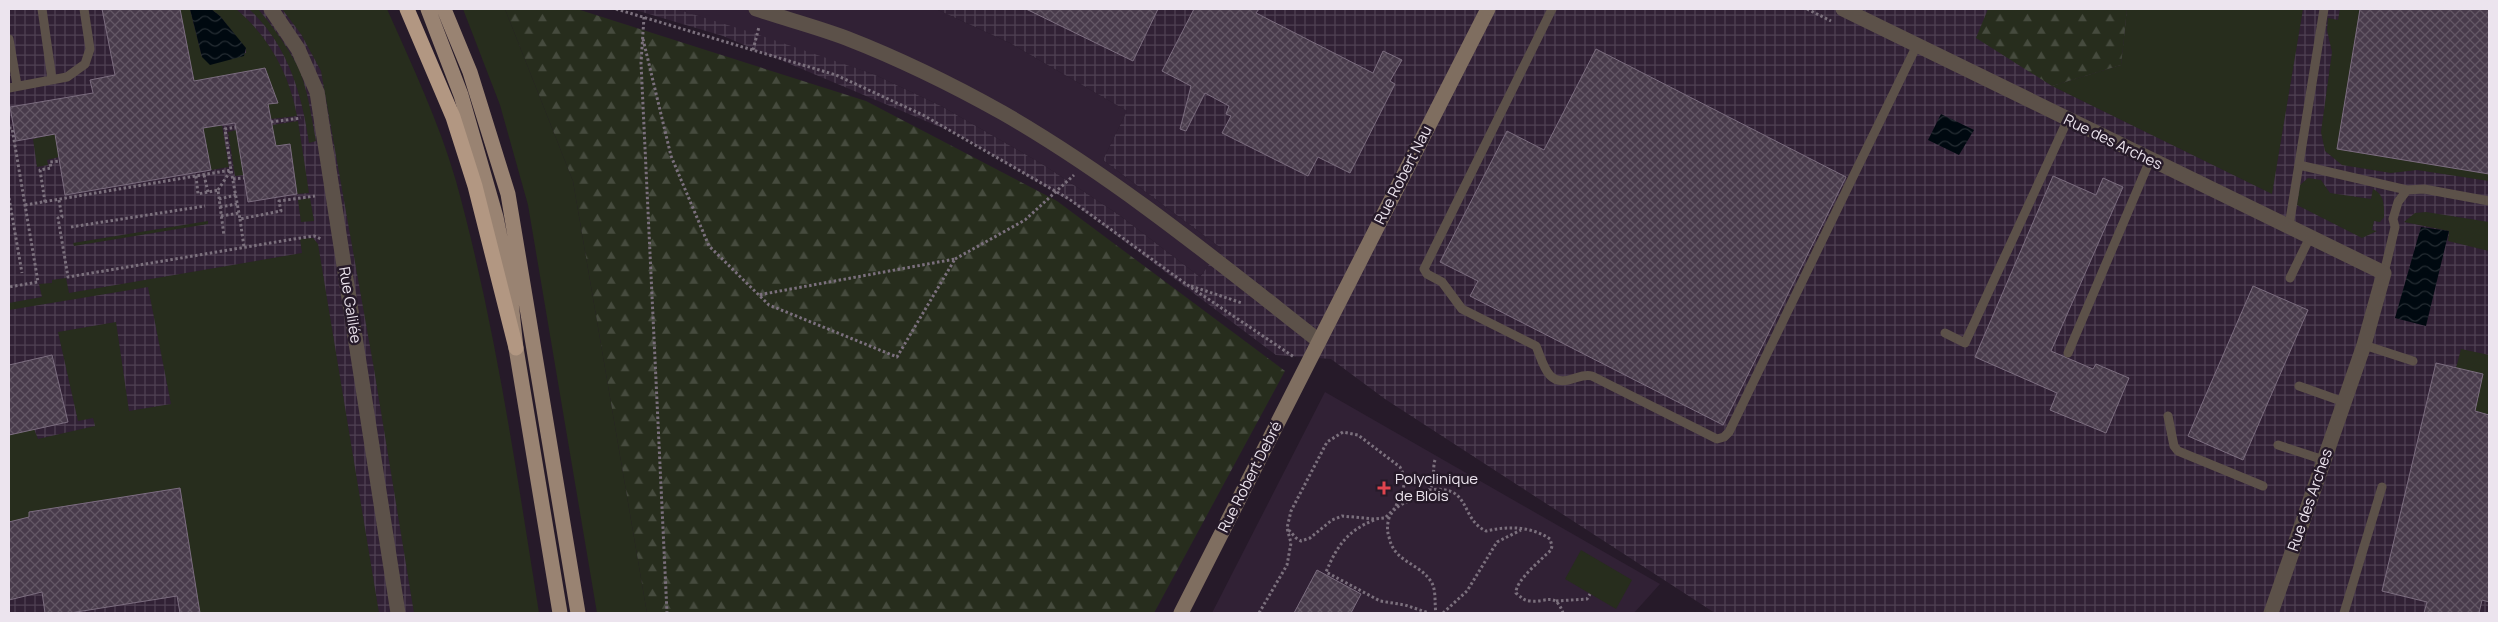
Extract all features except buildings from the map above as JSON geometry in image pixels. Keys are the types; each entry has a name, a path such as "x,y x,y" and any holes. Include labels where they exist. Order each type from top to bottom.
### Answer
{"highway":[{"path":"407,9 453,117 475,186 516,348"}],"main road":[{"path":"428,9 462,95 496,217 509,283 516,348 560,613"},
{"path":"444,9 470,72 508,194 578,613"}],"street":[{"name":"Rue Galilée","path":"271,9 298,49 317,92 398,613"},
{"name":"Rue Robert Nau","path":"1319,341 1488,9"},
{"name":"Rue des Arches","path":"1843,9 2384,273 2364,345 2271,613"},
{"path":"760,10 844,38 935,78 1004,114 1085,165 1169,224 1319,341"},
{"name":"Rue Robert Debré","path":"1180,613 1319,341"}],"lane":[{"path":"42,9 52,79"},
{"path":"9,39 13,86 67,77 84,64 90,49 84,9"},
{"path":"1552,9 1424,269 1427,274 1442,282 1462,309 1536,346 1542,366 1549,376 1566,381 1582,376 1592,376 1718,440 1729,432 1917,45"},
{"path":"2289,226 2324,9"},
{"path":"1945,334 1966,343 2068,119"},
{"path":"2068,353 2150,160"},
{"path":"2299,164 2407,190 2424,189 2489,200"},
{"name":"Rue des Arches","path":"2384,273 2395,227 2393,219 2398,202 2407,190"},
{"path":"2290,278 2310,237"},
{"path":"2364,345 2412,361"},
{"path":"2299,386 2344,402"},
{"path":"2168,416 2174,446 2178,451 2263,486"},
{"path":"2278,445 2324,460"},
{"path":"2344,613 2382,487"}],"path":[{"path":"616,9 836,75 923,115 1056,191 1186,284 1294,356"},
{"path":"753,50 760,10"},
{"path":"644,17 641,63 667,613"},
{"path":"643,38 671,156 709,246 769,305 897,357 955,259"},
{"path":"271,122 301,118"},
{"path":"236,127 224,129 244,247"},
{"path":"9,128 12,128 38,282 9,288"},
{"path":"45,202 40,170 51,168 50,162 60,161"},
{"path":"758,295 955,259 1025,220 1085,165"},
{"path":"25,205 231,170"},
{"path":"224,236 218,190 231,170"},
{"path":"204,175 208,192"},
{"path":"196,176 198,194 218,190"},
{"path":"233,180 244,178"},
{"path":"219,199 236,195"},
{"path":"240,219 281,211 279,200 315,196"},
{"path":"9,198 22,274"},
{"path":"59,200 62,217 58,218 68,277 314,236 321,239"},
{"path":"220,207 237,204"},
{"path":"72,227 205,206"},
{"path":"221,216 239,213"},
{"path":"1186,284 1245,304 1254,304 1267,300"},
{"path":"1259,613 1287,565 1291,544 1287,528 1291,511 1327,442 1344,432 1358,435 1400,467 1405,478 1403,491 1389,519 1387,530 1391,546 1400,558 1424,573 1431,581 1435,590 1434,602 1436,613"},
{"path":"1429,490 1433,481 1432,467 1435,460"},
{"path":"1428,613 1405,605 1380,601 1326,572 1339,545 1351,532 1375,520 1385,518 1396,508 1429,490 1450,490 1460,496 1475,522 1486,530 1501,527 1531,529 1541,533 1550,540 1552,546 1516,589 1516,593 1525,600 1532,602 1547,598 1555,601 1581,600 1587,599 1590,594"},
{"path":"1287,528 1301,541 1310,538 1332,520 1342,516 1375,520"},
{"path":"1443,613 1467,590 1497,542 1521,529"},
{"path":"1555,601 1563,613"}],"shaded area":[{"path":"9,9 354,9 494,613 9,613"},
{"path":"632,9 676,9 747,31 873,74 941,106 1042,164 1119,215 1200,277 1221,248 1103,160 1127,111 1010,43 936,9 2489,9 2489,613 1715,613 1385,399 1331,359 1276,355 1076,205 959,135 723,36"},
{"path":"676,9 936,9 1010,43 1127,111 1103,160 1221,248 1200,277 1119,215 1042,164 941,106 873,74"},
{"name":"Polyclinique de Blois","path":"1325,392 1660,584 1634,613 1212,613"}],"green space":[{"path":"180,9 190,9 202,57 246,53 246,49 220,16 211,9 236,9 258,31 276,57 289,85 297,116 271,119 268,104 194,81"},
{"path":"249,9 259,10 280,37 297,65 307,93 316,141 309,143 297,88 283,54 262,23"},
{"path":"282,9 387,9 424,94 442,137 456,181 482,288 503,396 539,613 414,613 374,369 321,71 301,34"},
{"path":"463,9 505,9 573,181 647,613 597,613 528,205 500,105"},
{"path":"505,9 577,9 866,101 1057,201 1285,371 1154,613 647,613 573,181"},
{"path":"1988,9 2127,9 2121,65 2052,86 1976,38"},
{"path":"2127,9 2303,9 2272,194 2052,86 2121,65"},
{"path":"2340,9 2360,9 2337,149 2489,174 2489,181 2417,170 2391,173 2342,165 2325,151 2321,132 2332,52 2327,30 2328,18 2338,20"},
{"path":"298,121 309,193 297,194 290,144 275,146 272,125"},
{"path":"222,125 229,167 211,170 203,128"},
{"path":"236,130 244,175 235,176 228,132"},
{"path":"55,134 59,157 47,160 48,165 37,167 33,139"},
{"path":"2308,178 2321,180 2330,193 2371,199 2373,189 2377,191 2383,201 2384,217 2380,222 2374,221 2372,230 2377,231 2362,238 2297,205 2300,185"},
{"path":"310,198 314,221 301,222 298,200"},
{"path":"2426,212 2489,222 2489,251 2448,241 2449,231 2404,222 2415,213"},
{"path":"208,221 208,224 74,246 73,243"},
{"path":"313,238 318,244 379,613 200,613 180,488 29,512 30,520 15,534 12,521 9,522 9,435 34,429 38,439 95,426 93,418 78,421 58,332 116,322 129,411 171,404 148,287 9,310 9,303 42,297 39,284 52,283 52,280 66,278 69,293 302,253 300,239"},
{"path":"2461,349 2489,355 2489,415 2475,411 2483,375 2456,368"},
{"path":"1581,550 1632,580 1616,609 1565,579"}],"water":[{"path":"190,9 211,9 220,16 246,48 244,56 210,65 202,57"},
{"path":"1941,114 1974,130 1959,155 1928,140"},
{"path":"2421,227 2449,231 2426,326 2395,318"}],"place":[{"name":"Polyclinique de Blois","path":"1384,488"}]}
